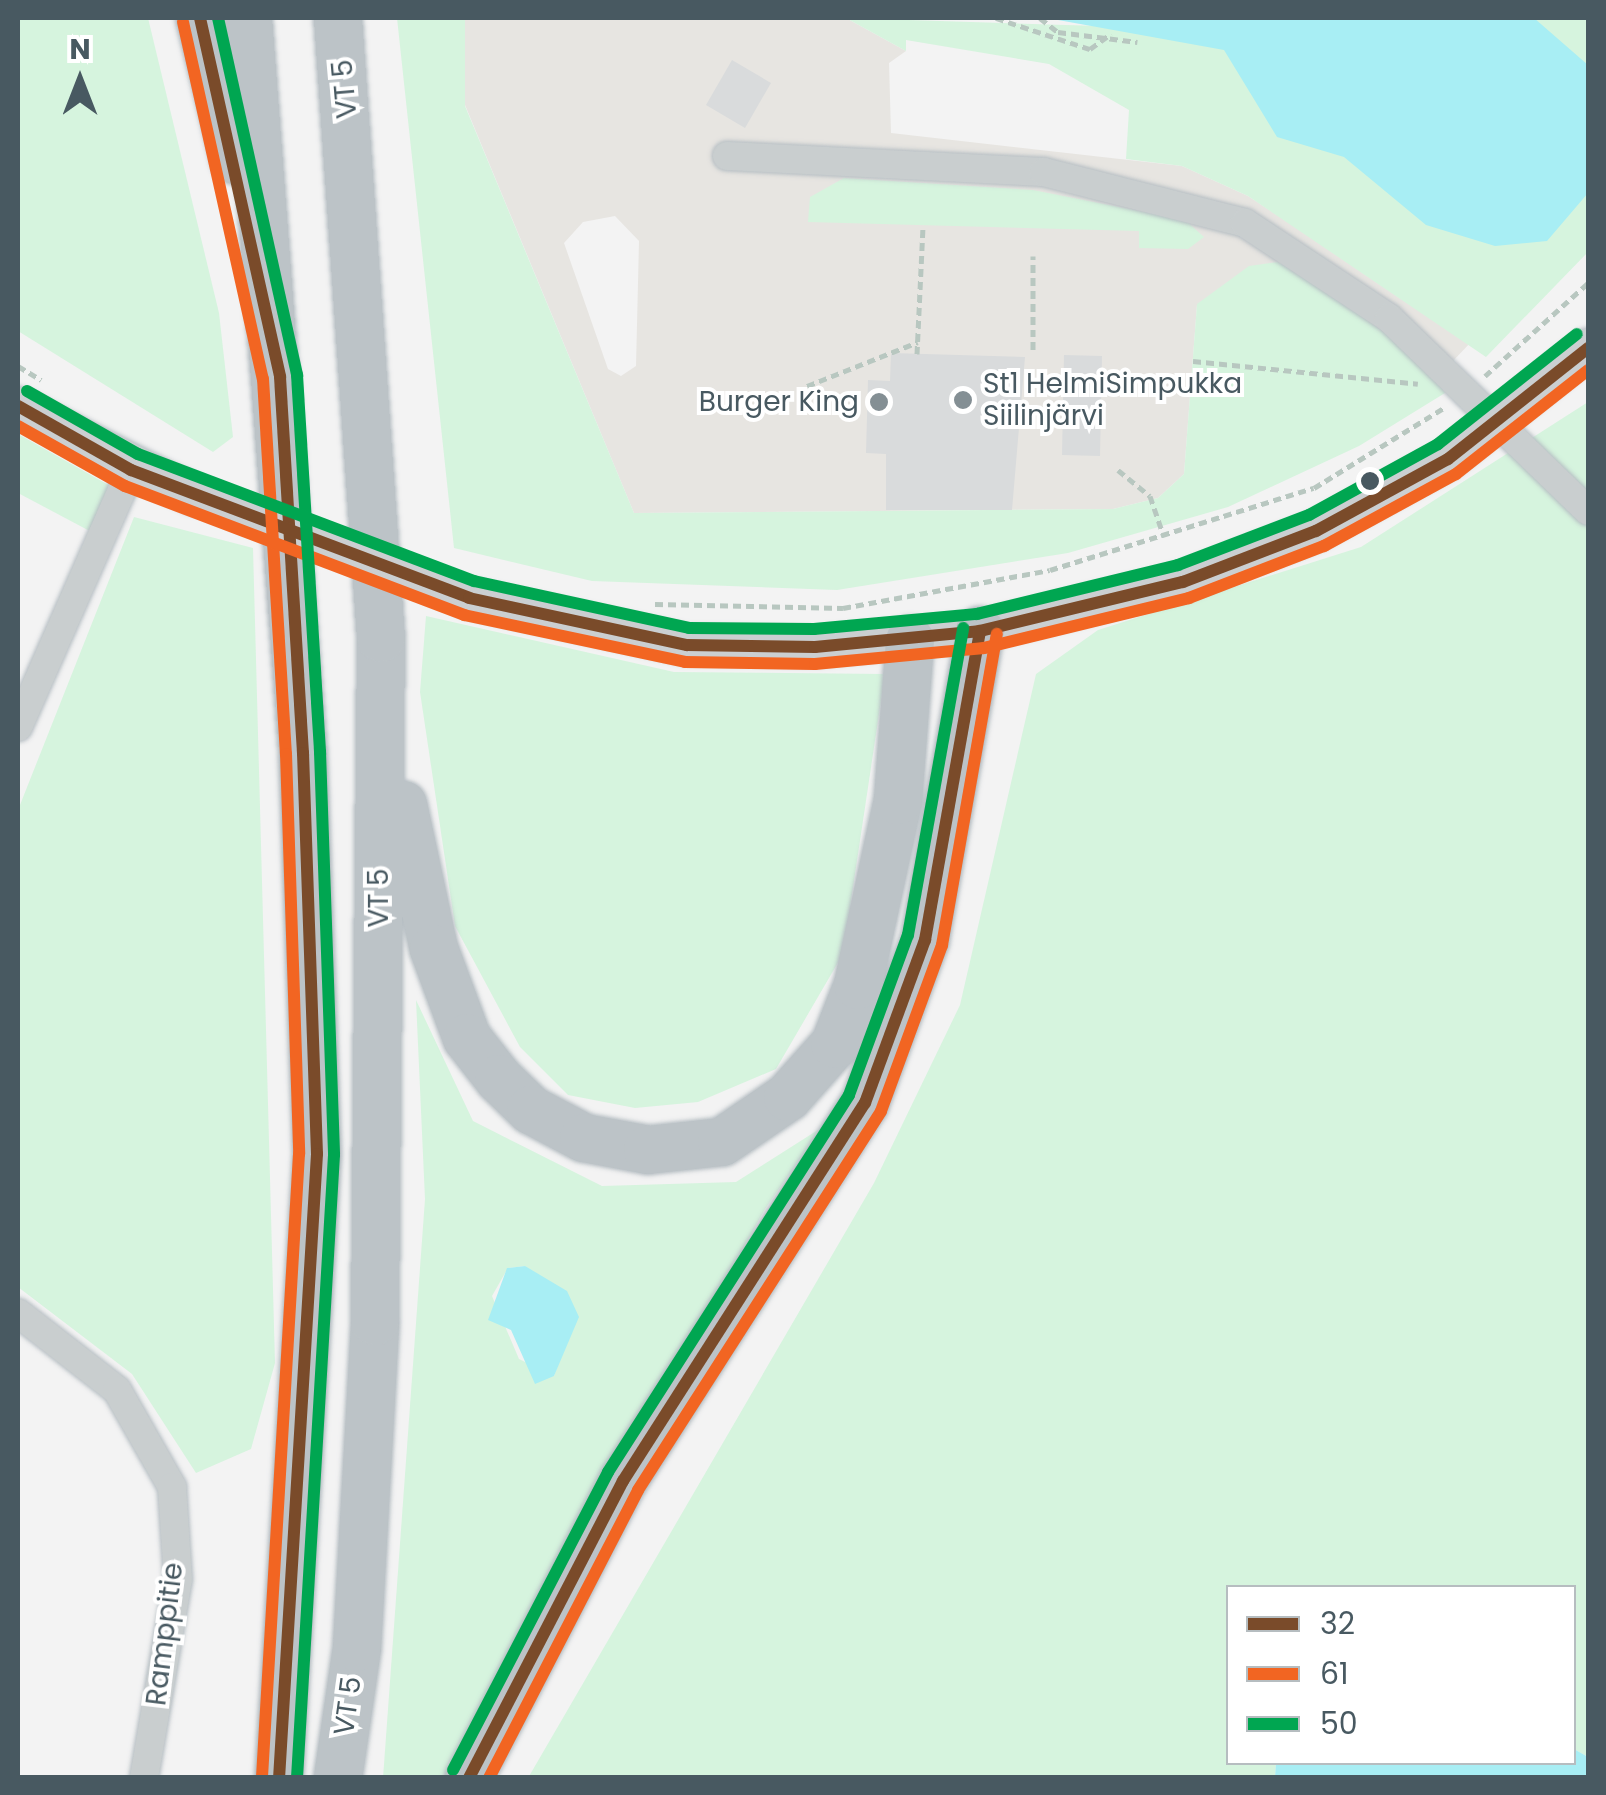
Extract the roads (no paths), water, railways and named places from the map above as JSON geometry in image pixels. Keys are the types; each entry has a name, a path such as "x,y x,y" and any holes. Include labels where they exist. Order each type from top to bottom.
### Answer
{"highway":[{"path":"200,18 280,377"},
{"path":"248,18 280,377 317,1154 279,1778"},
{"name":"VT 5","path":"338,18 381,638 375,1321 357,1647 338,1778"},
{"path":"469,1778 624,1482 866,1103 925,940 980,631"},
{"path":"381,638 412,866 467,1038 531,1110 584,1138 648,1150 722,1142 788,1097 835,1044 858,985 898,800 910,640"}],"street":[{"path":"727,156 1044,172 1195,205 1293,252 1470,390 1498,424 1588,511"},
{"path":"18,406 131,470 469,598 687,645 910,640 980,631 1183,582 1316,531 1498,424 1588,348"},
{"path":"18,727 131,470"},
{"name":"Ramppitie","path":"18,1313 116,1390 172,1487 178,1579 144,1778"}],"water":[{"path":"1047,18 1534,18 1588,65 1588,193 1547,241 1495,246 1426,225 1344,157 1277,137 1224,50"},
{"path":"525,1266 567,1291 579,1317 554,1376 535,1384 511,1330 488,1320 507,1268"},
{"path":"1576,1750 1588,1757 1588,1777 1275,1777 1276,1765 1576,1765"}],"place":[{"name":"St1 HelmiSimpukka Siilinjärvi","path":"963,400"},
{"name":"Burger King","path":"879,402"}]}
